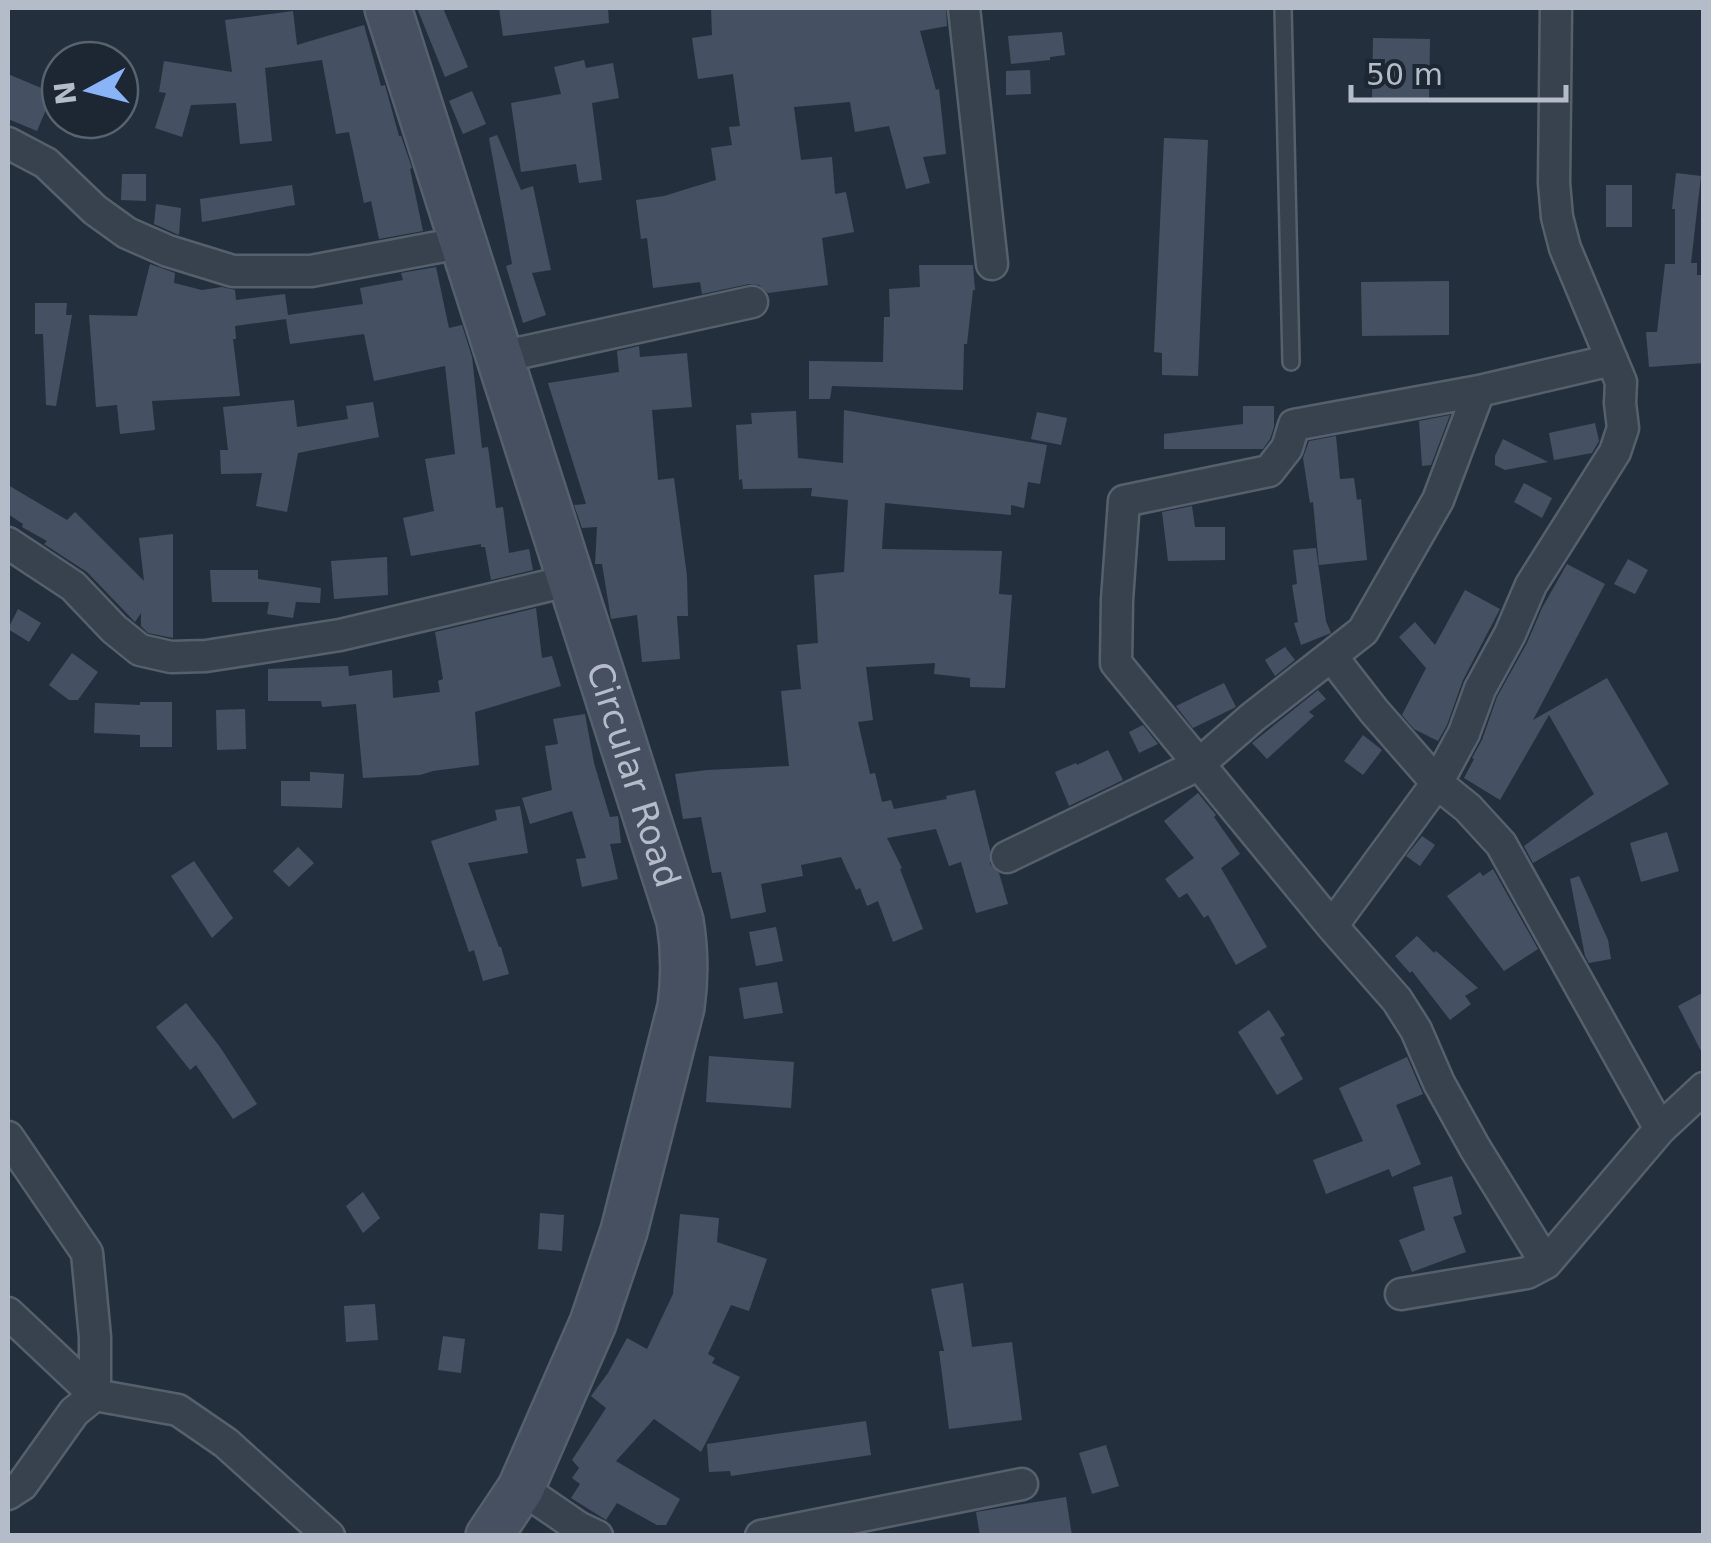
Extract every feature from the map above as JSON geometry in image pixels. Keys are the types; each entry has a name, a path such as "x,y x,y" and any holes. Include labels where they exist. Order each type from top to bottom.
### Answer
{"street":[{"name":"Circular Road","path":"388,8 680,921 684,947 681,1007 624,1231 592,1323 521,1488 489,1536"},
{"path":"964,8 992,264"},
{"path":"1332,926 1437,783 1531,585 1615,452 1623,428 1621,382 1564,248 1557,217 1556,8"},
{"path":"8,143 46,163 95,210 126,233 233,272 311,272 465,242"},
{"path":"502,357 752,302"},
{"path":"1546,1263 1468,1136 1406,1015 1380,978 1332,926 1116,664 1124,501 1269,471 1287,448 1294,425 1480,392 1612,360"},
{"path":"1006,857 1198,765 1363,631 1438,500 1480,392"},
{"path":"8,543 74,586 114,629 140,650 171,657 206,656 340,636 572,580"},
{"path":"1332,657 1437,783 1468,808 1501,844 1660,1129"},
{"path":"1401,1294 1527,1273 1546,1263 1660,1129 1704,1088"},
{"path":"8,1137 87,1253 95,1337 94,1395 74,1412 22,1485 8,1494"},
{"path":"8,1313 94,1395 178,1410 226,1443 330,1536"},
{"path":"761,1536 1022,1484"},
{"path":"521,1488 596,1536"}],"lane":[{"path":"1283,8 1290,362"}],"building":[{"path":"417,8 443,8 468,67 445,77"},
{"path":"499,8 608,8 609,23 503,36"},
{"path":"711,8 946,8 947,26 920,31 936,90 939,89 946,154 923,157 930,183 906,189 889,126 855,132 850,102 794,107 801,160 832,157 835,194 846,192 854,232 822,238 828,285 768,293 759,285 749,284 702,294 700,282 653,288 647,238 641,239 636,200 716,180 711,148 732,145 729,127 740,126 733,74 698,79 692,38 712,35"},
{"path":"293,11 297,45 364,25 381,86 385,85 412,168 423,231 379,239 371,201 364,203 349,132 336,134 322,60 265,68 272,141 240,144 236,103 191,105 182,137 155,128 166,93 159,92 164,61 232,72 225,20"},
{"path":"1062,32 1065,55 1011,64 1008,36"},
{"path":"1373,38 1430,39 1429,99 1372,99"},
{"path":"584,60 586,68 613,63 619,98 592,103 602,180 579,183 576,164 521,172 511,103 561,94 554,67"},
{"path":"1030,70 1031,94 1006,95 1006,71"},
{"path":"8,74 40,88 40,124 37,131 8,119"},
{"path":"472,91 486,124 463,134 449,101"},
{"path":"497,135 521,190 533,186 551,270 532,273 546,315 523,323 506,266 512,264 489,138"},
{"path":"1164,138 1208,140 1198,376 1162,375 1162,353 1154,352"},
{"path":"1676,173 1701,176 1691,263 1697,263 1697,275 1704,275 1704,363 1649,367 1646,332 1657,332 1665,264 1675,264 1672,209"},
{"path":"122,174 146,174 146,201 121,200"},
{"path":"292,185 295,205 202,222 200,199"},
{"path":"1606,185 1632,185 1632,227 1606,227"},
{"path":"156,204 181,208 179,235 154,224"},
{"path":"150,264 175,273 174,283 202,290 235,290 236,300 285,294 288,315 363,304 360,288 403,280 401,273 436,267 449,328 462,325 472,357 482,448 488,447 496,508 503,507 509,553 529,549 533,570 491,580 485,547 481,544 411,556 403,518 434,511 425,459 455,454 445,366 374,381 364,334 290,344 286,319 235,326 240,396 152,401 155,430 120,434 117,405 96,407 89,315 137,316"},
{"path":"919,265 973,265 975,290 964,344 963,390 832,386 830,399 809,399 809,361 883,362 884,317 890,317 889,289 920,287"},
{"path":"1449,281 1449,335 1362,336 1361,282"},
{"path":"35,303 67,303 66,315 72,315 56,406 46,405 43,334 35,334"},
{"path":"639,346 640,357 687,353 692,407 652,410 658,480 674,478 687,576 688,616 677,616 680,659 642,662 637,615 611,619 602,564 595,564 597,527 582,528 574,505 586,504 548,383 619,372 617,351"},
{"path":"294,400 297,427 348,419 346,406 373,402 379,437 298,453 287,512 256,506 262,473 221,474 220,450 228,450 223,407"},
{"path":"1243,406 1274,406 1274,427 1263,449 1164,449 1164,434 1243,424"},
{"path":"844,410 1047,445 1040,484 1028,482 1024,508 1011,505 1011,515 885,503 882,549 1002,551 999,594 1012,595 1005,688 970,687 970,678 934,674 935,663 866,667 873,720 858,722 870,774 875,773 882,802 891,800 894,809 975,790 990,864 999,873 1008,904 976,913 961,862 949,866 936,829 887,838 923,929 893,942 878,901 867,906 841,857 801,865 803,876 761,884 766,912 731,919 721,872 712,873 701,817 683,819 675,774 789,766 781,691 801,689 797,645 818,643 814,575 844,572 848,500 811,496 812,488 743,489 736,425 752,424 751,413 796,411 798,458 843,463"},
{"path":"1037,412 1067,418 1061,445 1031,439"},
{"path":"1450,415 1431,465 1422,466 1419,421"},
{"path":"1595,423 1599,441 1592,453 1554,460 1549,433"},
{"path":"1336,436 1340,479 1354,478 1357,500 1361,499 1367,560 1319,565 1313,502 1310,503 1303,458 1309,441"},
{"path":"1503,439 1548,462 1505,470 1495,465"},
{"path":"1524,483 1552,498 1542,518 1514,502"},
{"path":"8,485 67,520 75,512 144,581 139,538 173,534 173,638 148,633 141,626 141,613 135,622 87,572 22,527 8,514"},
{"path":"1192,506 1195,527 1225,527 1225,560 1168,561 1162,512"},
{"path":"1316,548 1331,633 1301,645 1294,623 1298,622 1292,585 1297,584 1293,550"},
{"path":"387,557 388,595 334,599 331,561"},
{"path":"1628,559 1648,570 1635,594 1614,584"},
{"path":"1567,564 1605,584 1533,720 1607,678 1669,784 1533,863 1524,846 1594,794 1549,715 1500,800 1464,778 1497,697"},
{"path":"210,570 258,570 258,579 321,588 320,603 296,602 293,618 267,614 269,602 212,602"},
{"path":"1465,590 1500,609 1463,680 1438,741 1414,729 1402,715 1426,668 1399,637 1415,622 1435,645"},
{"path":"536,608 542,658 552,656 561,686 475,712 479,765 420,775 363,778 356,704 322,707 321,701 268,701 268,669 348,666 349,676 392,670 393,698 440,692 438,681 443,679 435,632"},
{"path":"18,609 41,623 29,642 8,629"},
{"path":"1285,647 1295,660 1275,676 1265,660"},
{"path":"72,653 98,672 78,700 69,700 49,685"},
{"path":"1224,683 1236,707 1193,728 1176,706"},
{"path":"1318,690 1326,699 1309,712 1314,716 1267,759 1252,743"},
{"path":"172,702 172,747 140,747 140,735 94,733 95,703"},
{"path":"245,709 246,749 217,750 216,710"},
{"path":"585,714 594,763 610,817 618,816 621,843 610,844 618,879 582,887 576,859 586,858 572,811 530,824 522,798 552,790 545,746 558,744 553,719"},
{"path":"1143,725 1158,744 1139,753 1129,732"},
{"path":"1363,735 1382,750 1363,775 1344,761"},
{"path":"1108,750 1123,780 1069,806 1055,772"},
{"path":"310,772 344,774 342,808 281,806 281,781 310,781"},
{"path":"1198,793 1240,854 1221,868 1267,947 1236,965 1208,915 1204,918 1187,893 1179,898 1165,879 1194,858 1164,821"},
{"path":"520,806 528,853 468,863 509,974 483,981 474,950 469,952 431,841 497,820 495,810"},
{"path":"1667,832 1679,871 1641,882 1630,843"},
{"path":"1422,836 1435,845 1420,866 1406,856"},
{"path":"298,847 314,863 289,887 273,871"},
{"path":"194,861 233,918 212,938 171,876"},
{"path":"1493,869 1538,949 1504,971 1447,896 1480,872 1483,876"},
{"path":"1579,876 1608,940 1611,959 1589,963 1585,956 1570,879"},
{"path":"776,927 783,961 756,966 749,932"},
{"path":"1417,936 1478,988 1465,996 1471,1004 1450,1020 1412,971 1395,956"},
{"path":"777,982 783,1013 744,1019 739,988"},
{"path":"1704,992 1704,1057 1678,1006"},
{"path":"186,1003 257,1104 233,1119 196,1065 190,1070 156,1027"},
{"path":"1269,1010 1285,1035 1280,1038 1303,1079 1277,1095 1238,1032"},
{"path":"709,1056 794,1062 791,1108 706,1102"},
{"path":"1407,1057 1423,1094 1396,1105 1421,1164 1392,1177 1389,1169 1326,1194 1313,1160 1363,1141 1339,1088"},
{"path":"1452,1176 1462,1214 1453,1217 1466,1252 1412,1272 1399,1240 1425,1230 1413,1187"},
{"path":"363,1192 380,1218 363,1233 346,1206"},
{"path":"540,1213 564,1215 562,1251 538,1249"},
{"path":"680,1214 719,1218 717,1242 767,1259 749,1311 731,1305 708,1354 715,1358 712,1363 740,1377 701,1452 654,1419 616,1461 680,1499 666,1525 657,1525 617,1503 606,1520 571,1498 580,1484 572,1478 579,1468 572,1460 606,1408 591,1396 627,1338 647,1349 673,1294"},
{"path":"963,1283 972,1347 1012,1342 1022,1420 949,1429 939,1351 944,1351 931,1289"},
{"path":"375,1304 378,1340 346,1342 344,1306"},
{"path":"443,1336 465,1339 461,1373 438,1370"},
{"path":"866,1421 871,1455 731,1476 730,1471 709,1472 707,1444"},
{"path":"1106,1445 1119,1486 1092,1494 1079,1453"},
{"path":"1066,1497 1072,1536 980,1536 976,1512"}]}
